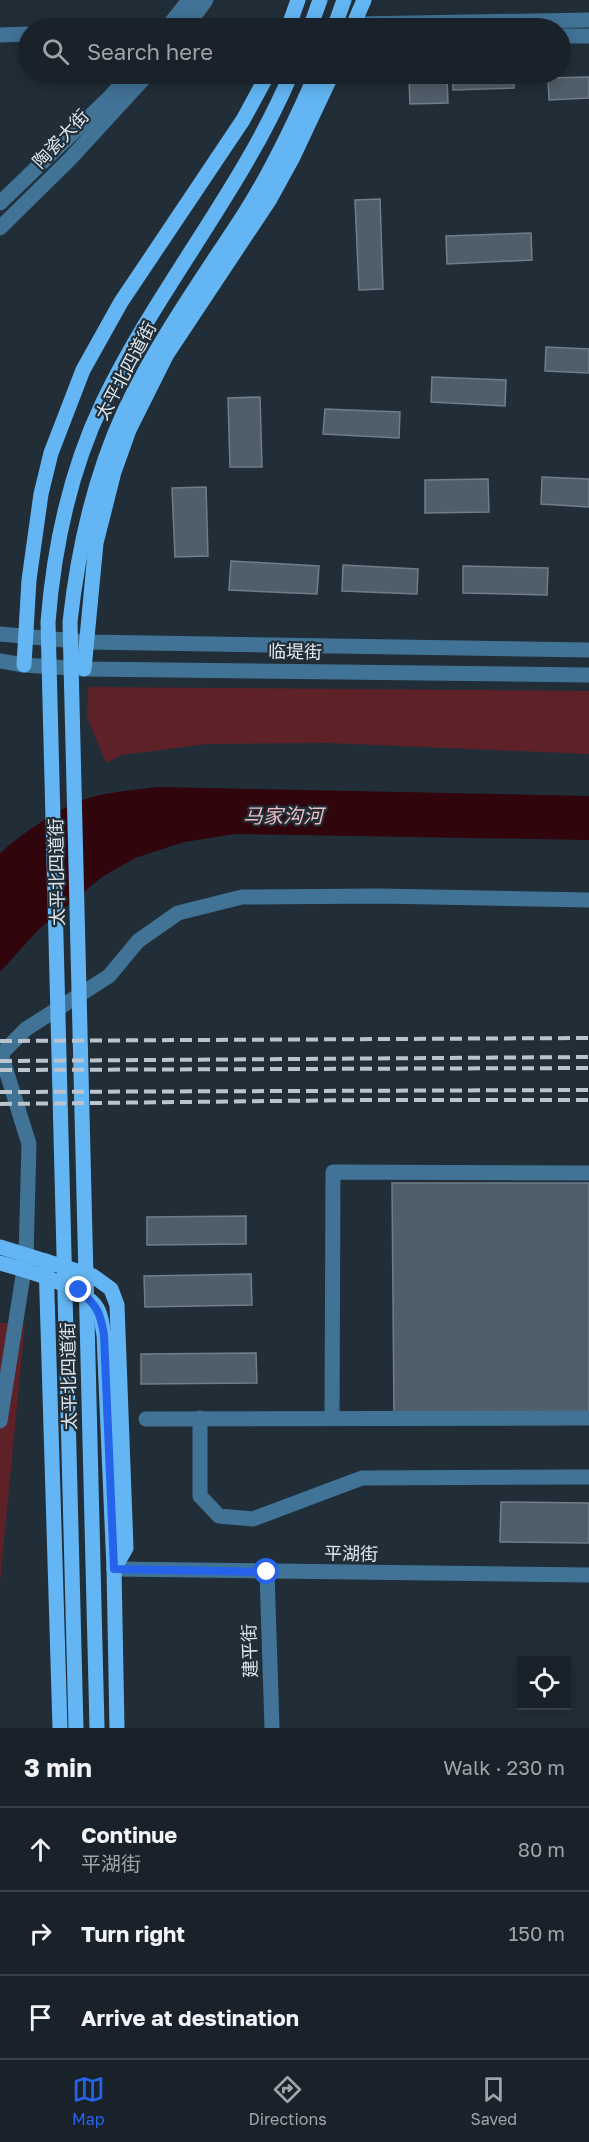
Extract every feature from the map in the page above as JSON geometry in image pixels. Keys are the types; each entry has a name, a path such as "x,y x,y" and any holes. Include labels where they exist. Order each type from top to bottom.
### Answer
{"main road":[{"path":"292,18 298,0"},
{"path":"314,18 320,0"},
{"path":"338,18 344,0"},
{"path":"356,18 364,0"},
{"name":"太平北四道街","path":"24,665 28,580 41,494 51,453 83,370 121,302 243,120 263,84"},
{"name":"太平北四道街","path":"76,1728 49,669 50,595 66,506 75,472 102,403 133,347 251,154 286,84"},
{"name":"太平北四道街","path":"97,1728 70,621 89,509 112,439 124,411 161,345 267,174 311,84"},
{"name":"太平北四道街","path":"84,669 96,543 114,472 129,430 167,354 270,199 292,159 327,84"},
{"path":"0,1246 99,1279 111,1289 117,1305 126,1548 114,1569"},
{"path":"46,1261 60,1728"},
{"path":"0,1263 79,1290 96,1305 101,1316 104,1335 114,1569 117,1728"}],"street":[{"path":"175,18 189,0"},
{"path":"193,18 206,0"},
{"path":"571,20 589,20"},
{"path":"0,35 18,34"},
{"path":"571,36 589,36"},
{"name":"陶瓷大街","path":"0,203 121,84"},
{"name":"陶瓷大街","path":"0,228 70,159 139,84"},
{"name":"临堤街","path":"0,634 86,642 589,650"},
{"name":"临堤街","path":"0,661 84,669 589,675"},
{"path":"0,1421 26,1254 29,1144 1,1054 26,1029 109,976 138,941 178,913 242,897 379,896 589,900"},
{"path":"332,1418 333,1173 589,1173"},
{"path":"200,1418 200,1496 219,1516 253,1519 362,1478 589,1477"},
{"path":"146,1419 589,1418"},
{"name":"平湖街","path":"114,1569 589,1575"},
{"name":"建平街","path":"267,1572 272,1728"}],"shaded area":[{"path":"88,687 589,691 589,754 330,743 207,744 122,755 106,763 87,717"},
{"path":"0,1323 25,1323 0,1582"}],"water":[{"name":"马家沟河","path":"158,787 589,796 589,840 236,834 184,842 135,858 102,877 38,930 0,972 0,854 28,831 76,802 103,795"}],"building":[{"path":"571,77 589,77 589,98 549,100 548,84 571,84"},
{"path":"409,84 447,84 448,103 410,104"},
{"path":"453,84 514,84 514,88 453,90"},
{"path":"380,199 383,289 359,290 355,200"},
{"path":"531,233 532,260 447,264 446,236"},
{"path":"546,347 589,349 589,373 545,371"},
{"path":"432,377 506,380 505,406 431,402"},
{"path":"260,397 262,467 230,467 228,398"},
{"path":"325,409 400,412 399,438 323,434"},
{"path":"542,477 589,479 589,507 541,504"},
{"path":"488,479 489,512 425,513 425,480"},
{"path":"206,487 208,556 175,557 172,488"},
{"path":"231,561 319,566 317,594 229,590"},
{"path":"343,565 418,569 417,594 342,591"},
{"path":"463,566 548,568 547,595 463,593"},
{"path":"392,1183 589,1183 589,1414 394,1415"},
{"path":"246,1216 246,1244 147,1245 147,1217"},
{"path":"251,1274 252,1305 145,1307 144,1276"},
{"path":"256,1353 257,1383 141,1384 141,1354"},
{"path":"501,1502 589,1503 589,1543 500,1542"}],"railway":[{"path":"0,1041 589,1038"},
{"path":"0,1061 589,1057"},
{"path":"0,1070 589,1068"},
{"path":"0,1092 589,1090"},
{"path":"0,1104 589,1100"}],"route":[{"path":"79,1290 96,1305 101,1316 104,1335 114,1569 267,1572"}]}
